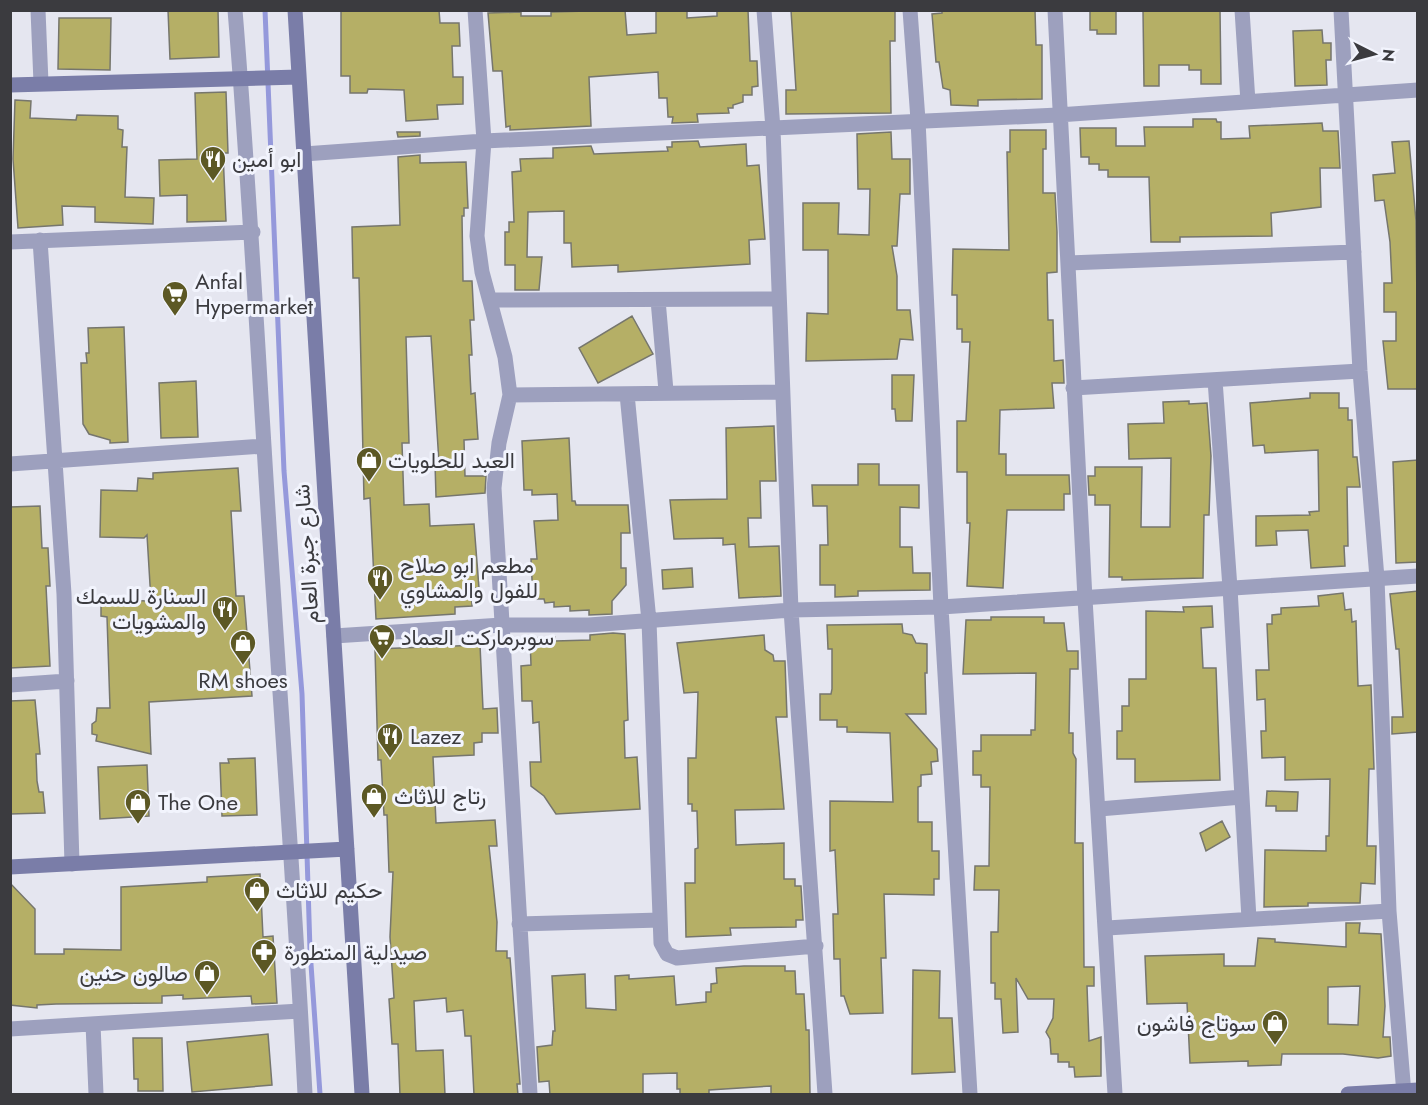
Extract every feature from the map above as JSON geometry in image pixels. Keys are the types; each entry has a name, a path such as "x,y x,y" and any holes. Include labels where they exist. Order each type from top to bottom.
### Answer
{"main road":[{"name":"شارع جبرة العام","path":"295,10 362,1095"},
{"path":"10,85 299,77"},
{"path":"10,867 347,849"},
{"path":"1348,1095 1408,1092"}],"street":[{"path":"38,10 42,83"},
{"path":"235,10 253,232 264,446 293,852 304,1095"},
{"path":"476,10 484,141 477,236 482,272 505,357 510,395 499,443 494,488 530,1095"},
{"path":"764,10 772,129 791,610 825,1095"},
{"path":"910,10 918,120 941,607 970,1095"},
{"path":"1055,10 1058,115 1068,263 1073,388 1107,928 1115,1095"},
{"path":"1242,10 1248,102"},
{"path":"1341,10 1360,371 1377,578 1389,911 1408,1092"},
{"path":"304,154 484,141 1058,115 1418,90"},
{"path":"10,242 253,232"},
{"path":"40,240 64,594 72,864"},
{"path":"1068,263 1354,252"},
{"path":"490,300 778,299"},
{"path":"658,300 666,391"},
{"path":"1073,388 1360,371"},
{"path":"1215,381 1230,588 1249,919"},
{"path":"510,395 627,394 666,391 782,392"},
{"path":"627,394 649,621 661,943 666,954 677,958 816,946"},
{"path":"10,464 264,446"},
{"path":"334,636 502,625 589,625 791,610 941,607 1418,576"},
{"path":"10,685 67,681"},
{"path":"1099,809 1242,797"},
{"path":"1107,928 1389,911"},
{"path":"519,924 660,920"},
{"path":"10,1029 300,1011"},
{"path":"93,1024 96,1095"}],"building":[{"path":"168,10 218,10 219,57 170,59"},
{"path":"341,10 439,10 440,23 459,23 460,46 452,46 453,77 463,77 463,104 437,105 438,119 406,121 404,90 368,89 367,93 350,93 350,76 341,76"},
{"path":"625,10 627,35 656,33 656,10 687,10 687,18 717,16 717,10 748,10 750,61 757,61 758,86 752,87 752,95 743,95 743,102 733,105 733,108 728,108 729,113 697,114 698,122 672,123 673,117 668,117 667,98 659,98 658,72 589,77 591,126 510,130 510,126 506,127 502,71 493,71 488,13 521,12 521,16 551,16 551,12"},
{"path":"791,10 895,10 895,41 890,41 891,113 786,114 786,90 796,90"},
{"path":"942,10 1035,10 1036,45 1042,45 1042,99 978,100 978,106 951,105 950,90 943,88 939,62 936,62 932,14 942,13"},
{"path":"1090,10 1116,10 1116,34 1097,34 1097,30 1090,30"},
{"path":"1143,10 1220,10 1221,84 1201,84 1201,70 1189,70 1189,65 1159,65 1159,86 1144,86"},
{"path":"59,18 111,18 110,70 58,69"},
{"path":"1322,30 1323,43 1331,43 1331,60 1326,60 1327,85 1295,86 1293,31"},
{"path":"226,92 228,153 223,153 226,221 187,222 187,195 160,196 159,160 197,159 195,93"},
{"path":"15,100 31,101 30,118 76,120 77,115 118,116 118,129 123,130 122,147 127,147 125,197 154,198 153,224 95,222 95,207 62,206 63,225 18,228 13,159"},
{"path":"1193,119 1216,119 1217,122 1221,122 1221,139 1250,138 1249,126 1322,123 1323,131 1338,131 1340,168 1320,168 1321,207 1271,213 1272,236 1180,237 1180,242 1151,242 1149,177 1108,177 1108,170 1099,170 1099,164 1089,164 1089,157 1081,157 1080,128 1116,128 1116,146 1145,146 1144,127 1193,127"},
{"path":"1010,130 1046,130 1046,149 1043,149 1043,193 1055,193 1057,232 1057,272 1047,273 1048,320 1053,320 1054,361 1063,360 1064,383 1052,383 1054,408 1000,410 999,454 1006,454 1006,475 1069,475 1070,494 1064,494 1064,510 1007,510 1003,588 967,586 970,523 967,523 967,472 957,472 957,421 966,421 970,342 962,342 962,329 957,329 957,295 952,295 953,249 1009,250 1007,152 1010,152"},
{"path":"397,132 420,132 420,136 398,137"},
{"path":"891,132 892,159 910,159 910,194 900,194 897,246 892,246 897,276 897,310 910,310 913,340 900,339 897,359 806,361 807,313 828,314 828,250 803,250 803,203 839,203 838,234 869,235 870,189 858,189 857,134"},
{"path":"698,141 700,147 746,144 747,166 759,165 765,239 749,240 750,264 618,272 618,265 572,267 571,243 564,243 564,211 528,212 527,257 542,257 539,290 515,290 515,265 505,265 505,232 509,232 509,222 514,222 512,172 521,171 520,159 553,158 553,148 591,146 594,154 668,151 667,147 672,147 672,142"},
{"path":"1409,141 1416,221 1418,389 1388,389 1383,341 1396,341 1396,312 1384,312 1384,283 1392,283 1390,242 1384,200 1375,201 1373,175 1395,173 1392,142"},
{"path":"420,155 420,163 466,162 468,208 464,208 464,216 462,216 463,281 472,281 474,320 470,320 472,355 469,355 471,394 475,393 478,439 464,440 465,476 486,476 485,493 436,497 435,463 439,463 431,336 406,337 409,443 402,443 404,505 429,504 430,526 474,524 479,588 471,588 472,606 455,607 455,614 376,619 370,498 364,499 359,278 353,278 352,227 400,225 398,157"},
{"path":"632,316 653,354 598,383 579,348"},
{"path":"124,327 128,442 110,443 110,440 89,434 83,424 81,363 87,363 86,353 89,353 88,328"},
{"path":"892,375 914,375 912,421 896,421 895,409 892,409"},
{"path":"196,381 198,437 161,438 159,383"},
{"path":"1310,393 1339,393 1339,408 1348,408 1348,420 1352,420 1353,457 1357,457 1360,487 1347,487 1348,546 1344,546 1345,566 1311,568 1308,530 1276,531 1277,545 1256,546 1256,516 1310,515 1309,512 1319,511 1318,450 1265,453 1264,445 1253,446 1250,403 1310,398"},
{"path":"1189,401 1189,404 1207,403 1211,456 1209,515 1204,515 1203,578 1122,580 1122,577 1109,577 1110,505 1095,505 1095,495 1089,495 1088,476 1095,476 1095,467 1142,467 1141,527 1170,527 1171,458 1129,459 1128,424 1164,423 1163,402"},
{"path":"774,426 776,481 760,481 761,518 748,518 749,547 779,546 781,596 739,598 735,544 723,545 723,538 674,539 670,500 727,499 726,428"},
{"path":"569,438 572,501 575,501 576,505 628,505 630,533 621,533 621,568 626,568 626,585 612,601 612,614 589,615 589,610 570,611 570,606 554,607 554,602 545,603 544,599 533,599 531,559 537,559 534,521 558,520 557,494 532,495 532,490 524,490 522,441"},
{"path":"1418,460 1418,562 1396,563 1393,462"},
{"path":"858,464 879,464 879,485 919,485 919,508 900,507 900,547 912,547 913,573 930,573 930,590 858,591 858,596 835,597 835,585 820,585 820,545 828,545 827,506 813,506 812,485 858,485"},
{"path":"238,468 241,511 231,511 236,596 244,596 252,696 149,702 151,754 96,741 97,735 92,734 92,724 96,721 97,708 110,708 107,617 101,616 101,600 151,601 147,535 144,538 100,537 101,490 137,491 138,478 153,479 153,473"},
{"path":"40,506 42,548 48,548 50,586 46,586 50,666 10,668 10,507"},
{"path":"692,568 693,587 663,589 662,570"},
{"path":"1418,591 1418,732 1392,734 1392,717 1403,717 1399,649 1396,649 1390,594"},
{"path":"1343,593 1345,610 1351,609 1352,622 1356,621 1358,686 1371,685 1374,769 1369,769 1367,846 1376,846 1375,884 1361,883 1360,903 1308,903 1308,906 1264,907 1265,850 1326,851 1326,836 1329,836 1330,779 1285,780 1285,757 1262,758 1261,731 1266,731 1265,699 1257,700 1256,670 1269,670 1267,624 1272,624 1272,615 1281,614 1281,608 1319,606 1318,596"},
{"path":"1212,606 1213,627 1201,628 1203,668 1216,668 1220,780 1135,782 1135,759 1117,759 1117,731 1122,731 1122,706 1129,706 1129,679 1146,679 1146,611 1184,612 1183,607"},
{"path":"991,617 1044,617 1044,623 1064,623 1067,651 1078,651 1078,669 1070,669 1069,733 1073,733 1073,753 1076,759 1075,843 1083,843 1084,967 1094,967 1094,986 1087,986 1089,1041 1101,1037 1101,1076 1075,1077 1074,1067 1069,1067 1069,1062 1058,1062 1058,1054 1051,1054 1050,1039 1046,1032 1053,1018 1054,999 1028,999 1016,978 1018,1032 1003,1033 1001,999 995,999 995,983 991,983 991,932 998,932 999,890 974,890 975,866 989,866 990,787 981,787 981,775 973,775 973,751 981,751 981,735 1031,735 1031,730 1035,730 1036,673 963,674 966,620 991,620"},
{"path":"902,624 903,633 912,635 916,643 927,644 926,714 906,714 937,749 938,761 931,762 932,774 921,775 921,786 918,787 918,822 932,822 932,851 939,851 939,879 934,879 934,895 884,894 886,958 881,958 883,1013 850,1014 844,996 841,996 840,959 834,959 833,914 838,914 835,850 830,851 830,801 893,802 890,733 847,732 847,727 837,727 837,720 820,720 820,694 831,694 832,689 832,649 828,649 827,625"},
{"path":"625,634 628,720 624,721 625,758 637,757 640,809 556,814 544,796 531,786 530,762 541,762 539,722 533,723 532,701 522,701 521,666 531,665 530,638 555,637 555,641 590,640 590,635"},
{"path":"764,635 765,650 773,655 774,661 785,661 787,717 776,717 784,809 735,810 736,845 784,843 784,879 795,879 795,886 801,886 803,920 796,920 796,927 730,928 731,935 686,937 685,883 695,883 695,849 698,848 697,811 692,811 692,804 688,804 688,758 696,758 698,692 684,693 677,643"},
{"path":"480,645 483,709 497,708 498,733 482,733 482,742 474,743 474,755 433,757 436,823 495,820 497,846 489,846 497,922 496,951 507,951 507,958 510,958 520,1084 517,1084 518,1095 474,1095 471,1036 465,1036 463,1010 447,1012 446,998 414,1001 416,1051 443,1050 445,1095 400,1095 398,1044 392,1044 389,999 394,998 390,937 393,872 389,872 387,815 384,815 381,760 378,760 375,649"},
{"path":"35,700 40,754 36,754 37,781 39,792 43,792 45,813 10,814 10,701"},
{"path":"255,758 257,815 222,816 220,763 229,763 228,759"},
{"path":"147,765 149,816 100,819 98,767"},
{"path":"1267,791 1298,792 1297,811 1276,811 1276,806 1266,806"},
{"path":"1222,821 1230,837 1206,851 1200,833"},
{"path":"260,874 263,937 273,936 277,1003 252,1004 251,996 183,999 183,995 162,996 162,1003 56,1004 37,1005 37,1008 10,1005 10,883 35,909 35,954 64,954 64,949 121,950 121,887 207,882 207,877"},
{"path":"1346,923 1360,923 1359,933 1381,934 1385,1006 1383,1037 1390,1037 1391,1056 1378,1058 1343,1054 1282,1054 1281,1065 1248,1066 1248,1061 1190,1063 1187,1003 1147,1004 1145,956 1224,954 1224,966 1255,966 1258,938 1275,939 1275,942 1346,947","holes":["1360,986 1358,1025 1328,1024 1328,987"]},
{"path":"785,966 785,971 795,971 796,994 804,994 806,1030 809,1030 810,1095 771,1094 771,1086 709,1090 709,1095 680,1095 680,1089 677,1089 677,1073 643,1074 643,1095 550,1095 549,1081 539,1082 537,1047 552,1045 553,1031 555,1031 552,976 585,974 586,1008 616,1010 615,976 629,975 629,979 674,976 676,1005 706,1002 706,992 711,992 711,984 717,983 716,968"},
{"path":"913,970 940,971 939,1018 952,1018 955,1072 912,1074"},
{"path":"268,1034 272,1085 192,1092 187,1042"},
{"path":"133,1038 162,1038 163,1091 138,1091 138,1079 134,1079"}],"waterway":[{"path":"265,10 284,471 302,694 310,950 320,1094"}],"place":[{"name":"ابو أمين","path":"213,182"},
{"name":"Anfal Hypermarket","path":"175,317"},
{"name":"العبد للحلويات","path":"369,483"},
{"name":"مطعم ابو صلاح للفول والمشاوي","path":"380,601"},
{"name":"السنارة للسمك والمشويات","path":"225,632"},
{"name":"سوبرماركت العماد","path":"382,660"},
{"name":"RM shoes","path":"243,666"},
{"name":"Lazez","path":"390,759"},
{"name":"رتاج للاثاث","path":"374,819"},
{"name":"The One","path":"138,825"},
{"name":"حكيم للاثاث","path":"257,913"},
{"name":"صيدلية المتطورة","path":"264,975"},
{"name":"صالون حنين","path":"207,996"},
{"name":"سوتاج فاشون","path":"1275,1046"}]}
